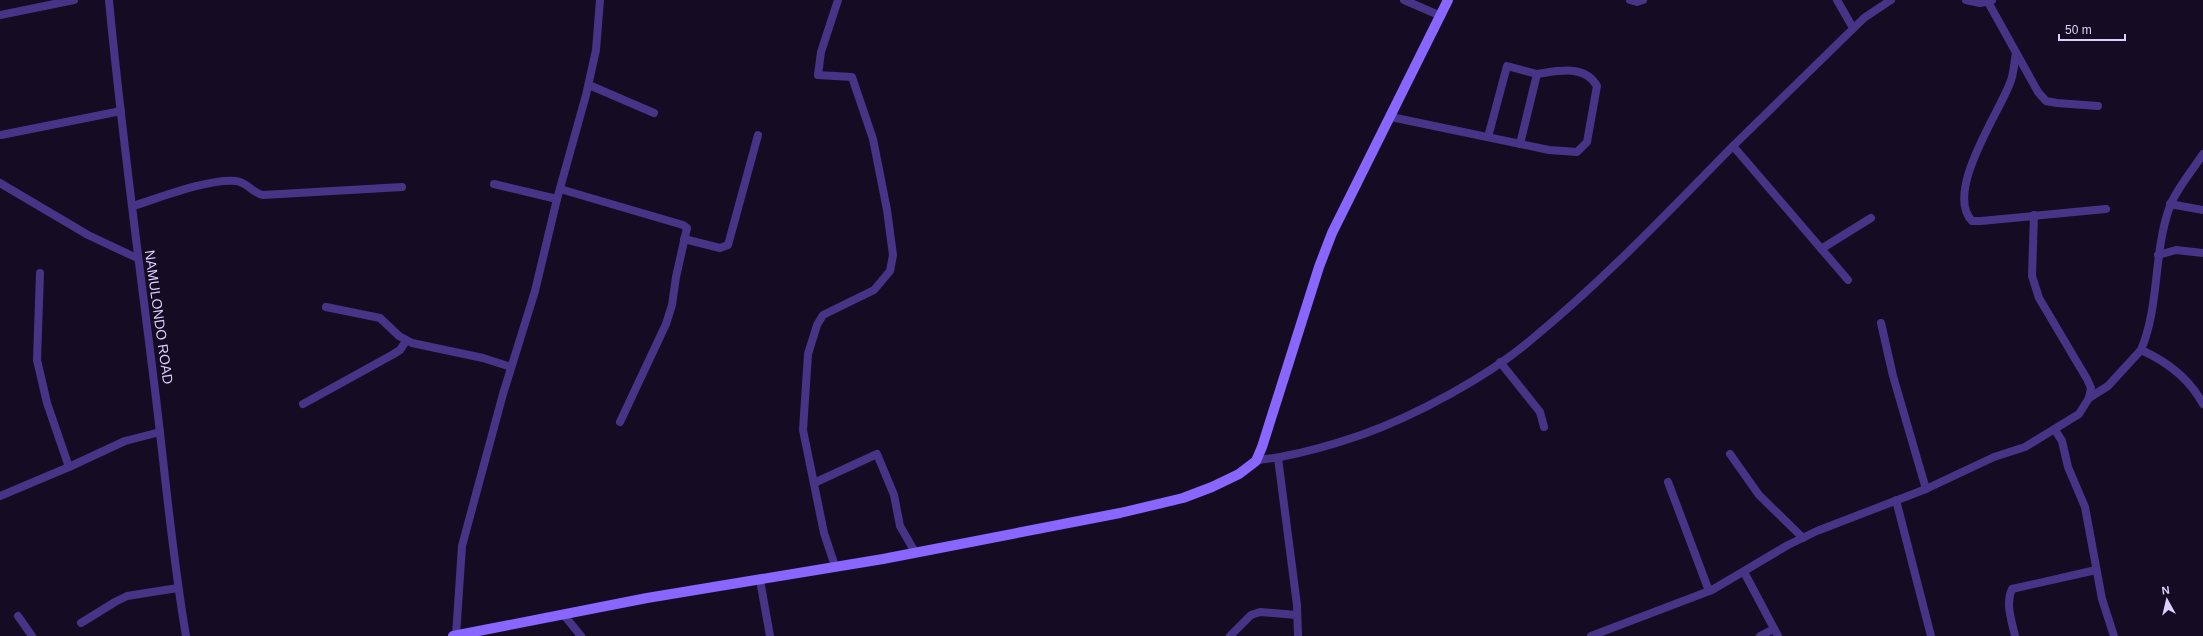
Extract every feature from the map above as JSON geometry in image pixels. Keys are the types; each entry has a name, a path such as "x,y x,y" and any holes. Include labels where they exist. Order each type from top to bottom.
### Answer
{"street":[{"path":"0,15 74,0"},
{"name":"NAMULONDO ROAD","path":"109,0 133,206 137,258 160,432 178,588 186,636"},
{"path":"600,0 596,50 589,85 557,199 535,291 511,367 462,546 454,636 647,598 760,580 1120,513 1183,498 1212,487 1239,474 1256,461 1278,458 1362,435 1425,406 1500,362 1532,340 1634,246 1732,146 1853,28 1864,18 1891,0"},
{"path":"835,566 824,533 806,450 803,411 808,354 817,324 823,315 874,290 890,271 893,255 887,210 873,139 852,76 818,75 821,52 838,0"},
{"path":"1404,0 1441,16"},
{"path":"1256,461 1332,233 1362,170 1391,117 1448,0"},
{"path":"1630,0 1637,2 1643,0"},
{"path":"1838,0 1853,28"},
{"path":"1966,0 1990,1 2016,53 2038,92 2046,101 2057,104 2098,106"},
{"path":"2016,53 2010,83 1968,170 1966,183 1968,217 1972,221 2106,209"},
{"path":"1391,117 1549,150 1577,152 1587,142 1597,86 1593,79 1586,74 1575,71 1564,70 1537,74 1507,66 1488,137"},
{"path":"1520,144 1537,74"},
{"path":"589,85 654,114"},
{"path":"1,135 121,111"},
{"path":"684,240 720,248 728,245 758,135"},
{"path":"1732,146 1848,280"},
{"path":"1591,636 1709,591 1803,538 1926,488 1994,457 2025,447 2079,414 2090,398 2108,386 2141,350 2146,335 2158,255 2170,204 2203,154"},
{"path":"133,206 225,181 241,182 255,193 263,195 402,187"},
{"path":"0,183 88,235 137,258"},
{"path":"494,184 557,199"},
{"path":"560,189 683,225 687,230 672,305 666,324 620,422"},
{"path":"2170,204 2203,210"},
{"path":"2034,215 2032,276 2039,298 2087,378 2091,388 2090,398"},
{"path":"1821,249 1871,218"},
{"path":"2158,255 2176,250 2203,253"},
{"path":"40,272 37,360 48,403 68,467"},
{"path":"326,307 380,318 406,341 423,346 483,358 511,367"},
{"path":"1881,323 1893,376 1926,488"},
{"path":"303,404 392,355 400,350 406,341"},
{"path":"2141,350 2159,358 2187,379 2203,404"},
{"path":"1500,362 1540,412 1544,427"},
{"path":"2055,430 2062,441 2068,467 2085,508 2102,600 2114,636"},
{"path":"0,496 125,441 160,432"},
{"path":"814,482 877,454 892,490 900,526 915,552"},
{"path":"1730,454 1759,495 1803,538"},
{"path":"1278,458 1297,615 1298,636"},
{"path":"1668,482 1709,591"},
{"path":"1896,500 1931,636"},
{"path":"2015,636 2009,595 2012,589 2096,570"},
{"path":"1744,572 1776,632 1760,636"},
{"path":"760,580 770,636"},
{"path":"81,623 127,596 178,588"},
{"path":"1230,636 1251,615 1260,612 1297,615"},
{"path":"563,614 581,636"},
{"path":"18,616 32,636"}]}
